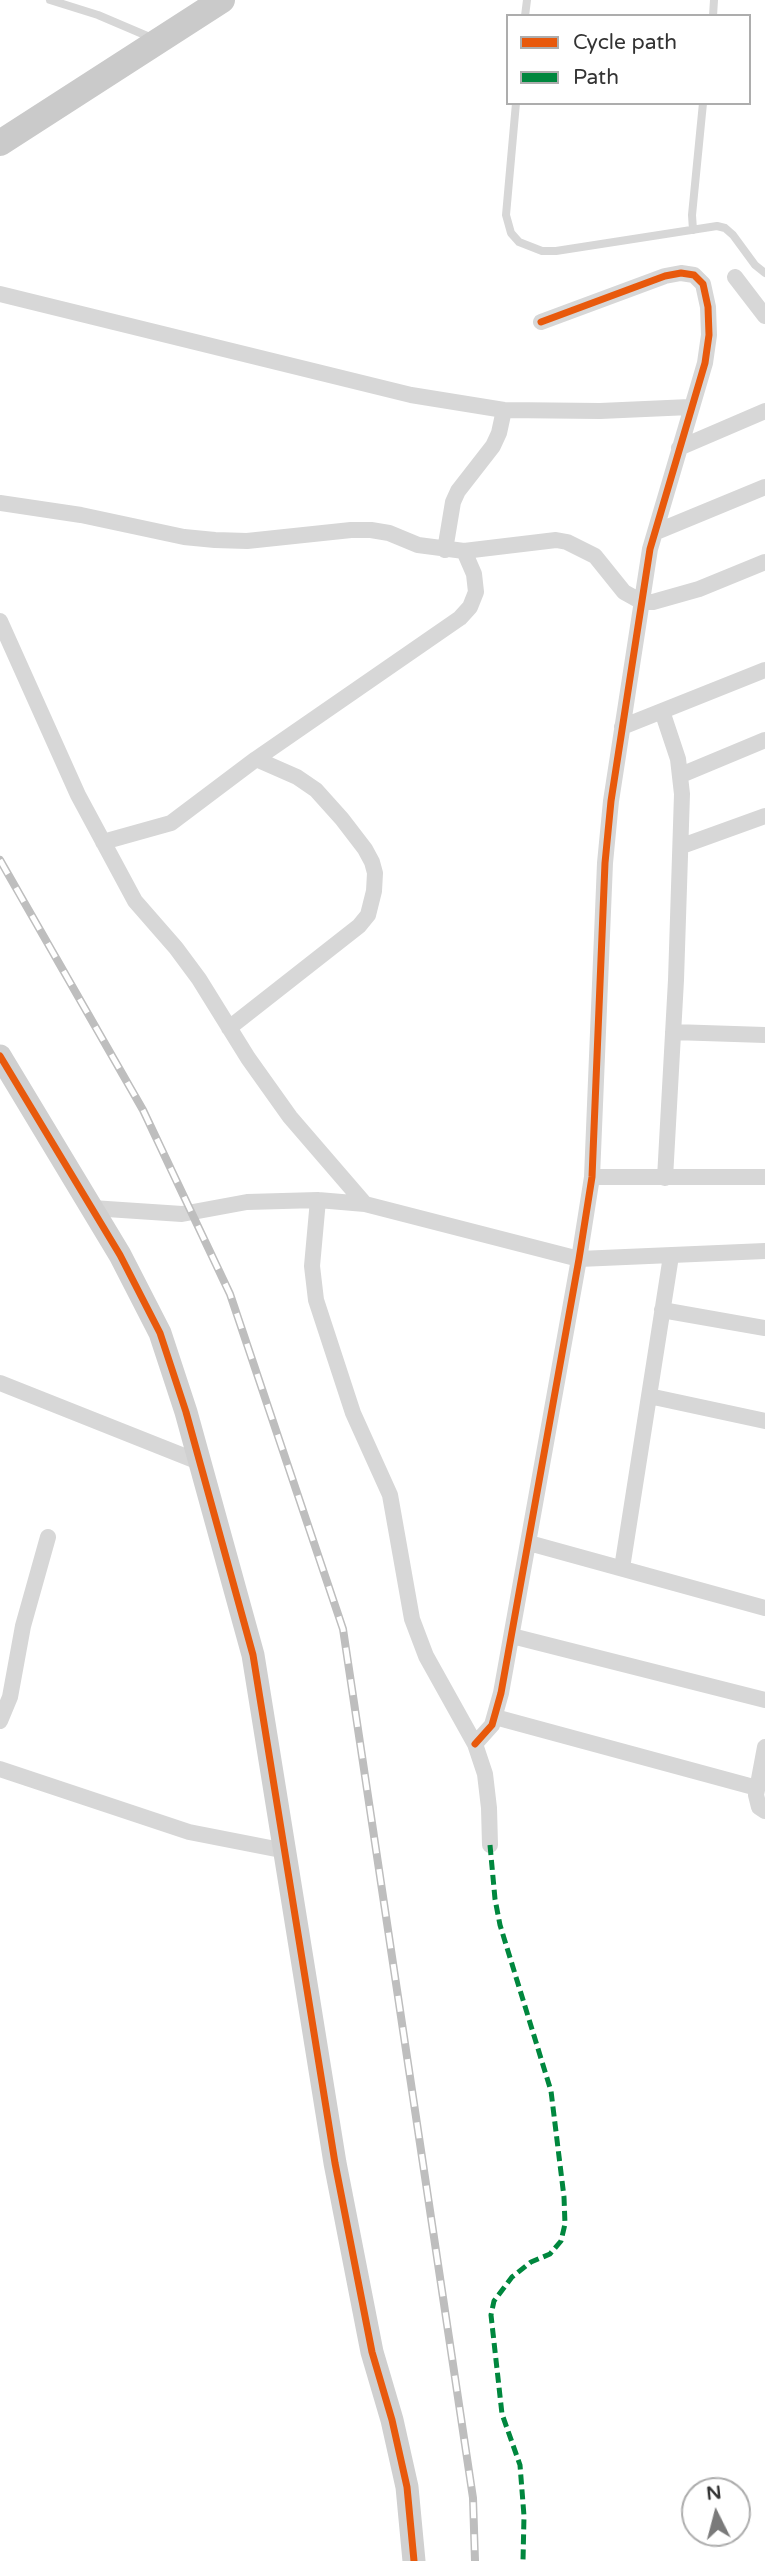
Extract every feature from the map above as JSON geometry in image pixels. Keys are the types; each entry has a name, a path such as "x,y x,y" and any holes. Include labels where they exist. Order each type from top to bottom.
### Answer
{"main road":[{"path":"0,143 222,0"}],"street":[{"path":"475,1744 486,1733 495,1717 512,1636 592,1177 605,863 611,801 650,549 705,363 709,335 708,307 703,284 694,275 681,273 665,276 541,322"},
{"path":"735,277 765,316"},
{"path":"0,294 411,395 504,410 589,411 691,407"},
{"path":"445,550 453,502 458,491 493,446 504,410"},
{"path":"679,447 765,411"},
{"path":"656,532 765,487"},
{"path":"0,503 81,515 205,539 247,541 371,530 389,533 418,545 464,551 555,540 567,542 595,556 624,592 642,602 653,602 699,589 765,562"},
{"path":"103,842 171,823 256,759 460,618 470,607 476,592 474,574 464,551"},
{"path":"0,621 56,748 135,901 176,948 290,1117 365,1204"},
{"path":"622,727 765,670"},
{"path":"662,711 681,775 682,846 665,1178"},
{"path":"681,775 765,740"},
{"path":"229,1028 359,926 368,915 374,891 375,873 365,849 316,790 297,777 256,759"},
{"path":"682,846 765,816"},
{"path":"673,1032 765,1035"},
{"path":"0,1056 144,1297 160,1333 254,1655 335,2163 372,2352 392,2420 407,2487 414,2561"},
{"path":"592,1177 765,1177"},
{"path":"318,1200 312,1266 316,1300 353,1413 390,1495 412,1619 426,1656 475,1744 485,1774 489,1845"},
{"path":"92,1208 182,1214 247,1202 318,1200 365,1204 579,1259 765,1251"},
{"path":"622,1569 671,1256"},
{"path":"662,1310 765,1328"},
{"path":"0,1383 199,1462"},
{"path":"649,1396 765,1421"},
{"path":"0,1721 10,1697 23,1626 48,1537"},
{"path":"529,1544 765,1608"},
{"path":"512,1636 765,1700"},
{"path":"495,1717 757,1788"},
{"path":"765,1747 757,1788 757,1800 765,1811"},
{"path":"0,1769 190,1832 286,1851"}],"lane":[{"path":"50,0 98,15 158,41"},
{"path":"516,105 506,202 508,224 511,233 519,242 530,247 556,251 716,226 725,228 755,265 765,273"},
{"path":"693,230 692,215 703,105"}],"railway":[{"path":"0,860 143,1110 230,1294 343,1629 473,2498 475,2561"}],"marked path":[{"path":"490,1845 500,1925 551,2091 564,2197 565,2224 561,2241 550,2254 531,2262 512,2277 494,2301 491,2315 502,2414 520,2465 524,2516 523,2561"}],"cycle path":[{"path":"475,1744 492,1725 501,1693 592,1177 605,863 611,801 650,549 705,363 709,335 708,307 703,284 694,275 681,273 665,276 541,322"},
{"path":"0,1056 120,1255 160,1333 186,1412 253,1655 335,2163 372,2352 392,2420 407,2487 414,2561"}]}
